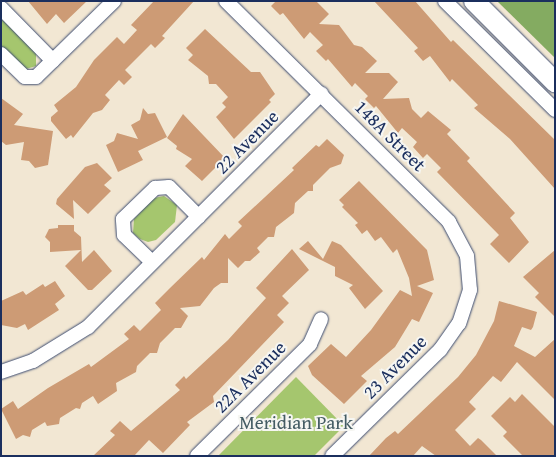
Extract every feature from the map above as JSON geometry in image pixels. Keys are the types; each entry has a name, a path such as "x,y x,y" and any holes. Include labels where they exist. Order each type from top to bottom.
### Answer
{"main road":[{"path":"474,1 555,82"}],"street":[{"path":"1,54 25,77 36,77 114,1"},
{"name":"148A Street","path":"226,1 449,222 468,256 470,290 459,324"},
{"path":"445,1 555,110"},
{"path":"1,8 54,61"},
{"name":"22 Avenue","path":"1,372 33,361 88,327 321,94"},
{"path":"152,262 124,235 123,219 130,212 155,188 169,187 199,216"},
{"name":"22A Avenue","path":"197,456 310,344 321,319"},
{"name":"23 Avenue","path":"332,456 440,350 459,324"}],"green space":[{"path":"497,1 555,1 555,58"},
{"path":"1,17 36,53 36,66 26,69 1,46"},
{"path":"164,196 177,205 175,222 156,240 148,242 140,239 133,233 134,219 154,198"},
{"name":"Meridian Park","path":"296,377 344,426 314,456 218,456"}],"building":[{"path":"28,1 87,1 64,23 56,14 47,24"},
{"path":"154,1 194,1 162,36 165,38 155,48 151,44 125,70 132,77 124,85 119,80 105,95 110,100 102,110 93,113 73,138 71,135 66,139 51,121 51,117 58,111 54,105 76,87 94,60 117,37 124,44 137,30 131,25"},
{"path":"276,1 316,1 329,14 319,24 339,25 354,45 362,47 377,61 365,73 389,73 398,82 383,99 409,98 412,109 421,118 428,111 451,130 447,134 470,158 467,161 515,213 510,218 529,242 509,263 490,244 499,235 437,172 441,168 427,154 423,158 413,147 417,142 402,128 398,133 376,106 374,108 365,99 368,96 355,83 352,87 328,59 326,61 316,51 323,45 310,32 304,39 283,13 280,15 271,6"},
{"path":"374,1 415,1 451,42 453,40 555,140 555,189 510,139 474,108 478,105 452,79 450,82 430,56 423,61 414,51 418,48"},
{"path":"205,29 251,72 260,72 275,94 269,100 271,102 234,139 216,117 226,107 222,103 228,97 216,84 209,84 208,76 188,60 193,55 186,48"},
{"path":"1,98 23,114 14,125 53,131 48,165 35,168 29,161 21,160 24,142 6,145 1,141"},
{"path":"143,108 148,114 155,113 167,137 138,151 143,160 118,172 106,145 114,141 117,133 138,139 131,125 140,120"},
{"path":"183,114 225,158 202,181 185,166 192,159 176,149 177,146 167,138"},
{"path":"327,139 344,155 341,164 330,168 313,185 313,191 308,191 295,203 294,213 276,227 274,237 268,237 257,248 260,252 250,261 245,261 238,268 228,258 228,283 221,283 214,288 200,306 180,308 188,316 181,328 175,328 160,343 157,353 150,353 137,366 136,372 116,383 117,391 98,404 93,396 82,403 80,409 76,408 60,418 59,424 47,426 45,422 32,430 30,437 23,435 16,439 1,409 13,401 18,409 48,388 89,364 91,367 129,339 124,334 134,325 140,331 161,310 155,303 202,257 204,260 225,234 229,239 242,226 238,222 294,170 292,168 316,145 319,147"},
{"path":"97,163 112,178 104,185 111,191 88,214 73,200 74,219 56,204 57,199 85,167"},
{"path":"359,181 427,250 434,280 417,286 433,293 419,322 412,319 395,347 361,376 367,381 344,404 312,375 308,366 331,344 346,357 371,330 400,290 412,296 409,278 397,249 393,253 381,237 375,241 367,230 362,234 355,225 358,223 342,207 344,205 339,200"},
{"path":"58,225 74,225 74,231 81,237 82,262 94,250 112,271 92,290 88,290 65,266 81,250 50,252 50,242 45,237 49,229 58,228"},
{"path":"308,241 323,259 332,241 341,245 383,291 365,309 349,288 353,285 335,276 335,267 299,249"},
{"path":"292,249 309,270 282,296 289,303 277,315 284,322 213,396 214,402 187,422 190,425 163,453 149,440 134,456 93,456 115,435 110,431 120,421 131,431 180,390 175,385 184,376 186,379 228,340 266,298 256,288"},
{"path":"555,250 555,317 535,297 539,293 523,277"},
{"path":"55,281 65,296 55,304 59,310 28,330 25,324 17,328 1,325 1,301 23,291 26,295 43,284 45,287"},
{"path":"499,301 537,312 531,330 522,327 514,346 535,357 555,339 555,400 517,362 501,382 493,376 469,402 476,409 455,430 470,446 478,438 497,456 436,456 422,446 413,456 369,456 395,431 398,434 458,377 476,355 494,321"},
{"path":"522,394 555,427 555,456 523,456 503,436 507,432 491,416 510,397 515,402"}]}
